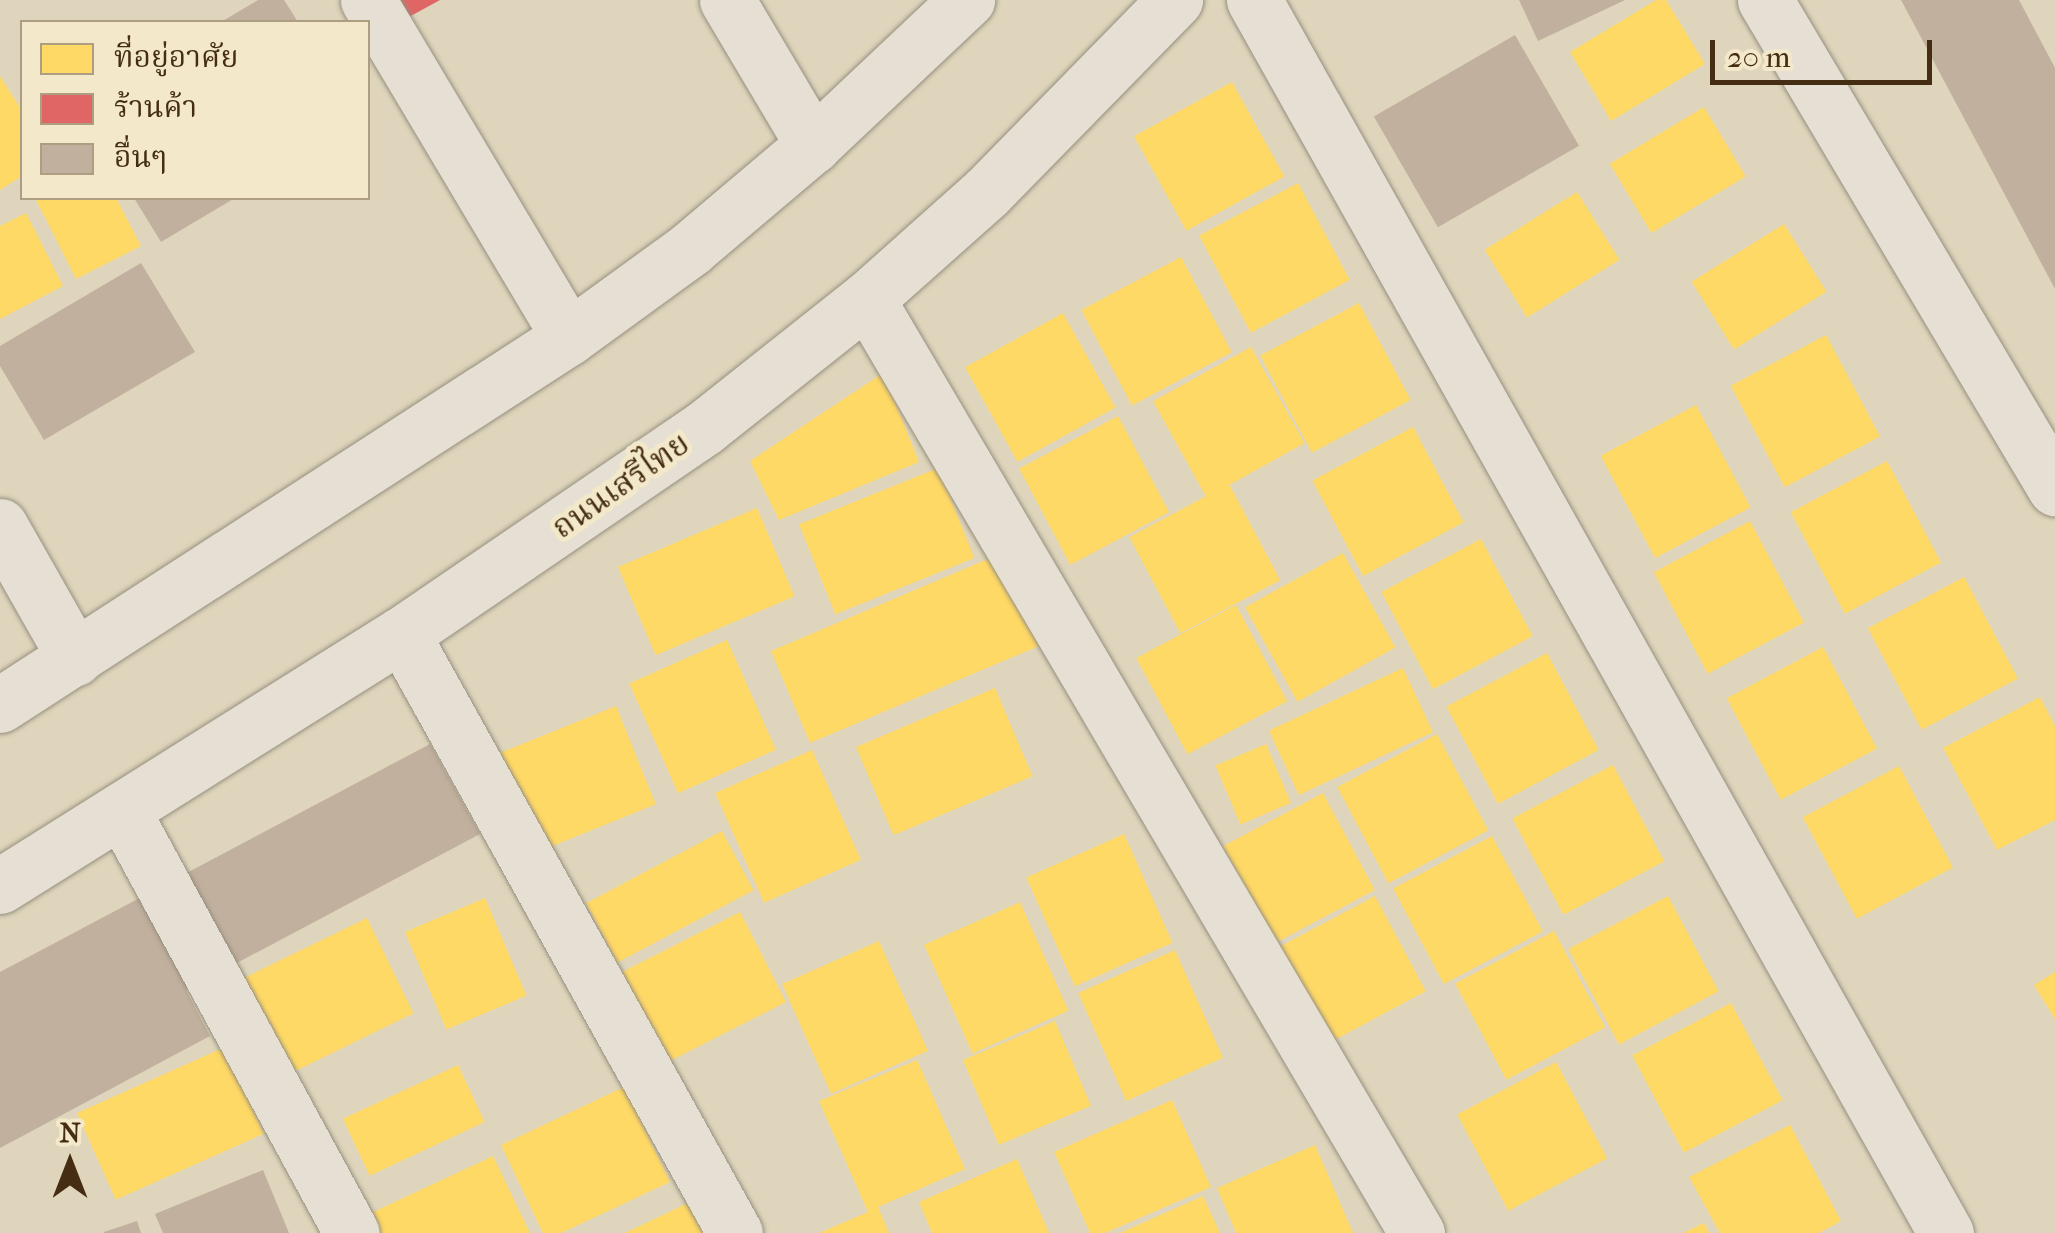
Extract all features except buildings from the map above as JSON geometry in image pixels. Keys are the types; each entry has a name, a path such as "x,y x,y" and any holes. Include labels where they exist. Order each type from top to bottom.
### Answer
{"street":[{"path":"368,0 569,338"},
{"path":"727,0 813,145"},
{"path":"0,706 569,338 690,249 813,145 968,0"},
{"name":"ถนนเสรีไทย","path":"0,886 402,634 704,428 867,300 1001,178 1176,0"},
{"path":"1254,0 1946,1233"},
{"path":"1765,0 2055,488"},
{"path":"867,300 1417,1233"},
{"path":"0,526 75,658"},
{"path":"402,634 735,1233"},
{"path":"122,810 352,1233"}]}
